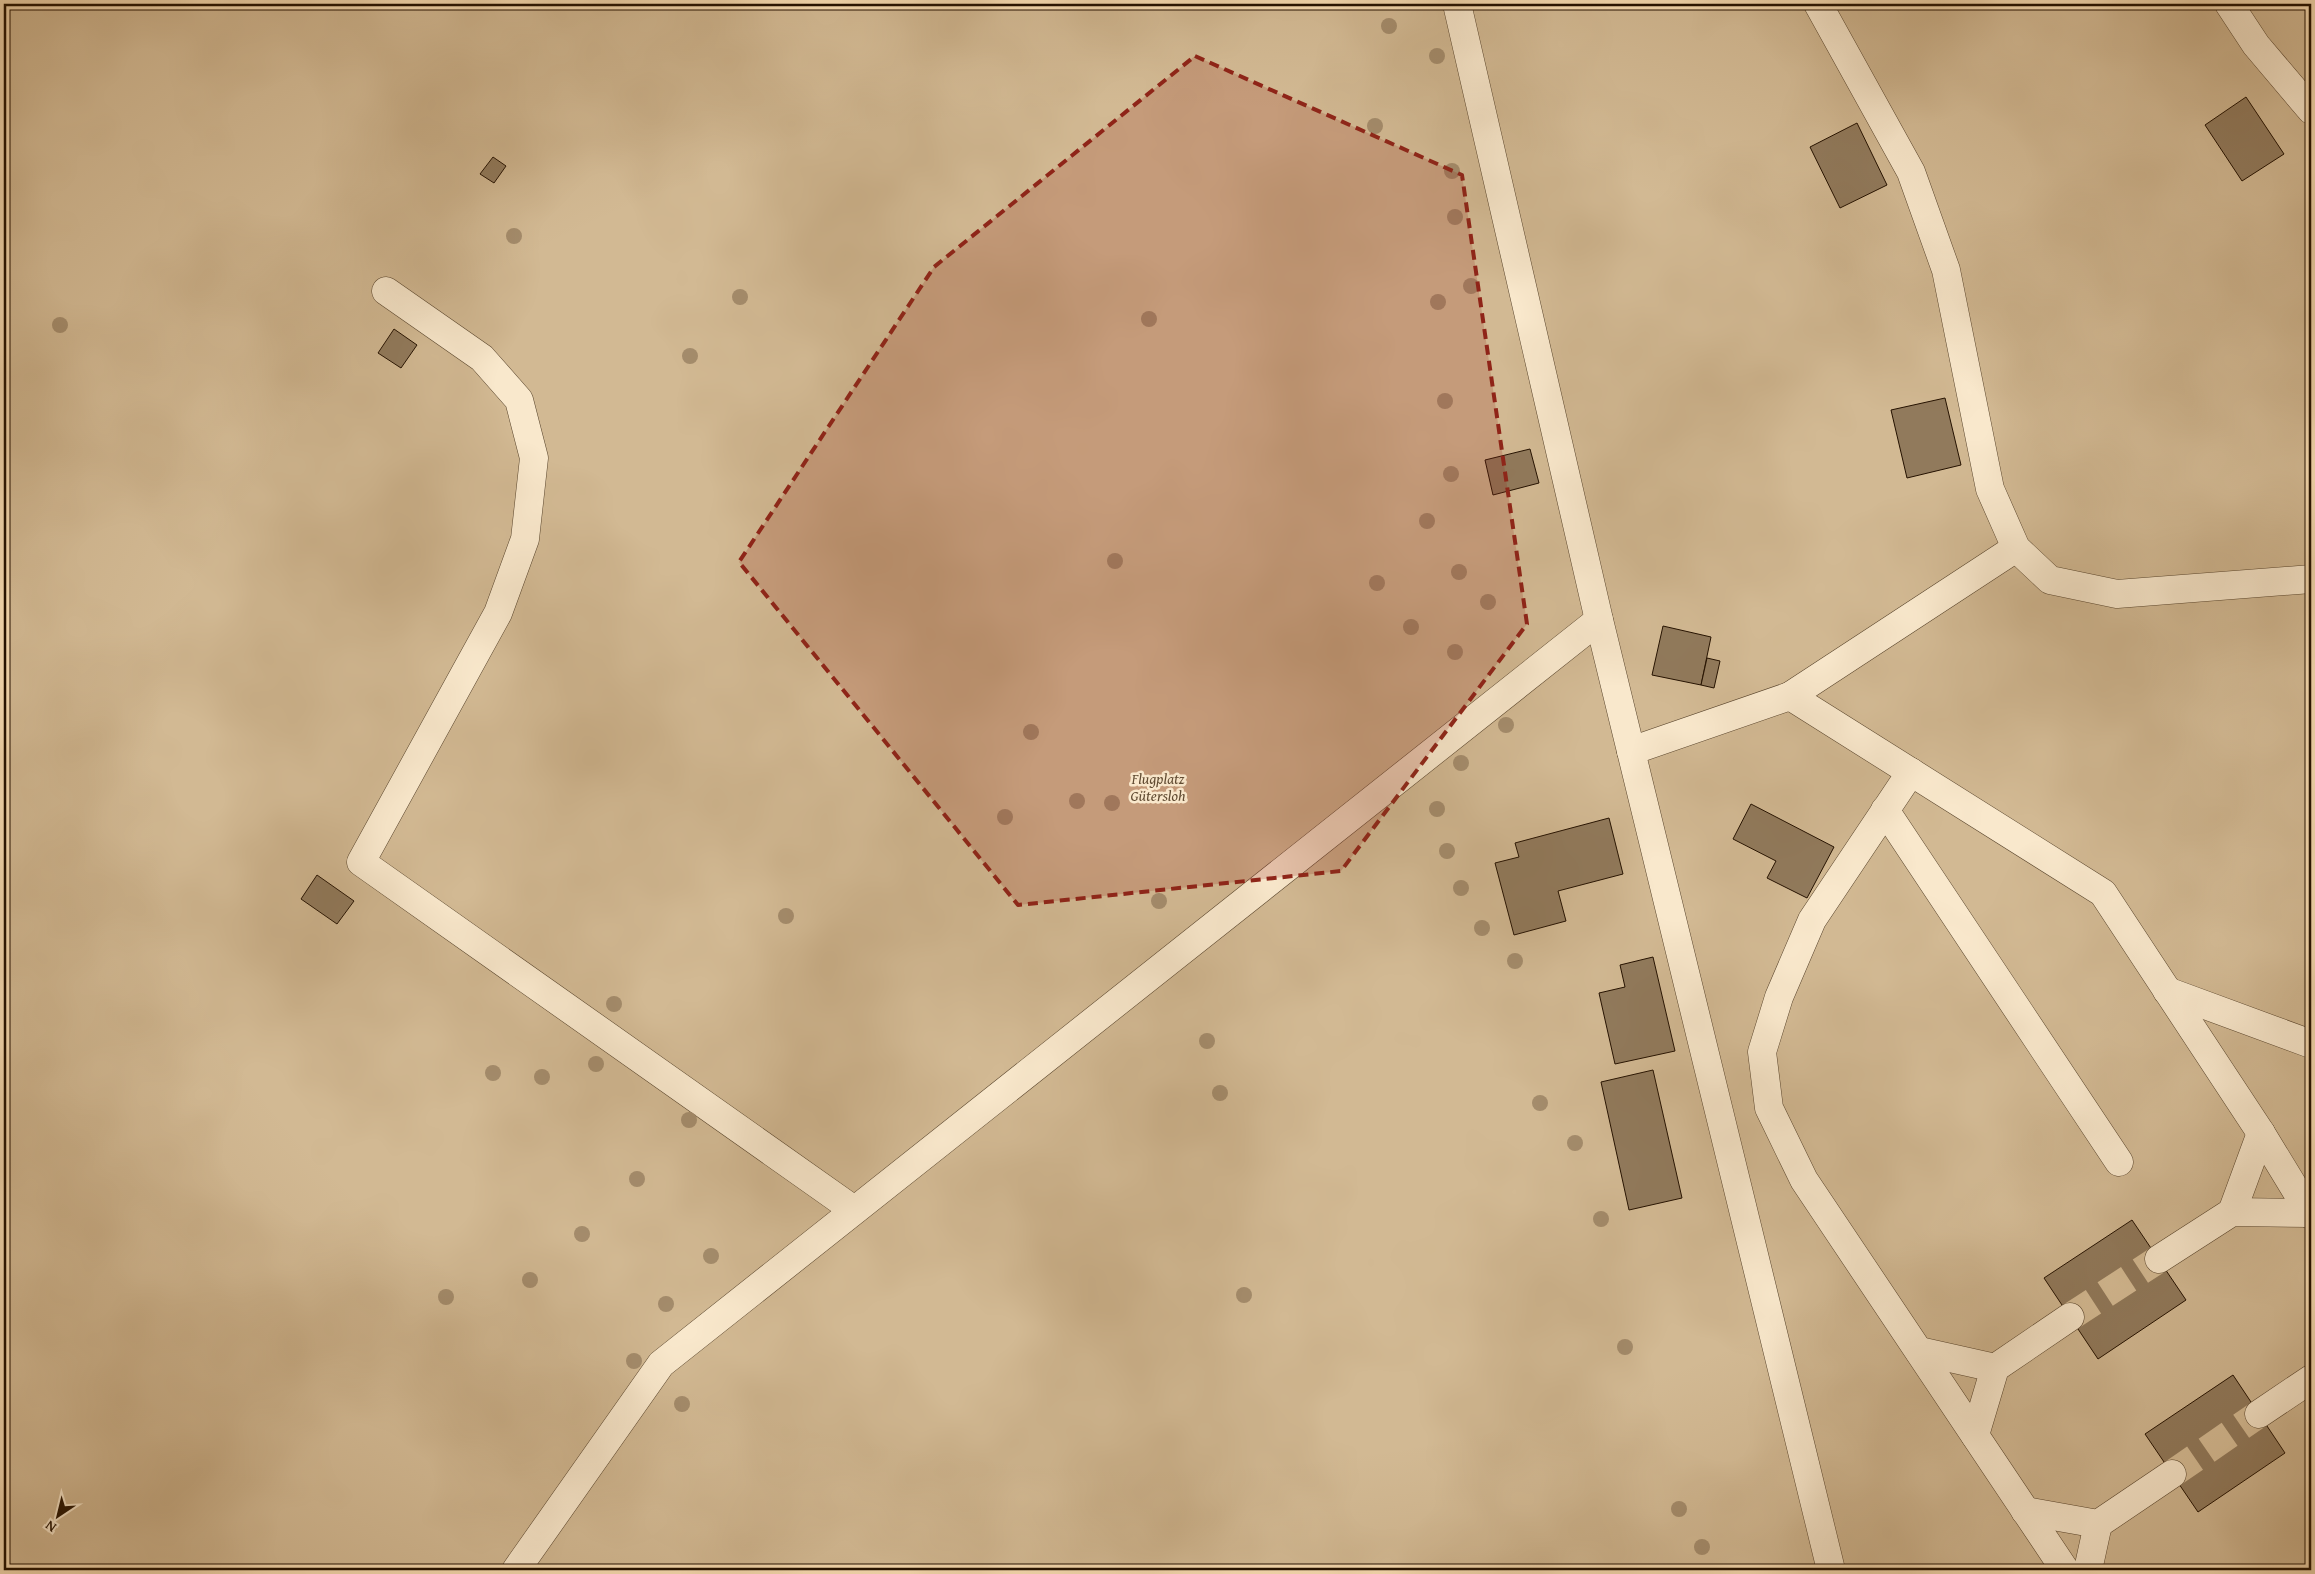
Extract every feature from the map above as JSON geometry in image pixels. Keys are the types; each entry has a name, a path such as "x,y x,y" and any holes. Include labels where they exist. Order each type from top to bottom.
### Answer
{"lane":[{"path":"1457,4 1598,620 1831,1570"},
{"path":"1818,4 1911,172 1946,270 1990,489 2016,548 2050,580 2117,594 2311,579"},
{"path":"2229,4 2256,45 2311,110"},
{"path":"386,291 482,358 520,400 534,458 525,539 498,613 361,862 854,1210"},
{"path":"1630,751 1790,696 2016,548"},
{"path":"516,1570 661,1364 1598,620"},
{"path":"1790,696 2103,892 2261,1133 2311,1214"},
{"path":"1911,772 1812,920 1778,998 1762,1052 1769,1108 1804,1180 2065,1570"},
{"path":"1885,810 2119,1162"},
{"path":"2167,991 2311,1044"},
{"path":"2232,1212 2261,1133"},
{"path":"2159,1259 2232,1212 2311,1214"},
{"path":"1975,1435 1996,1368 2070,1317"},
{"path":"1919,1351 1996,1368"},
{"path":"2259,1414 2311,1379"},
{"path":"2088,1570 2098,1524 2172,1474"},
{"path":"2025,1511 2098,1524"}],"highlighted area":[{"path":"1195,56 1462,175 1527,624 1341,871 1018,905 739,562 934,267"}],"green space":[{"name":"Flugplatz Gütersloh","path":"4,4 2311,4 2311,1570 4,1570"}],"building":[{"path":"2246,97 2284,154 2242,181 2205,125"},
{"path":"1857,123 1887,185 1840,208 1810,147"},
{"path":"493,157 506,166 494,183 480,174"},
{"path":"394,329 417,345 401,368 378,353"},
{"path":"1945,398 1961,465 1907,478 1891,410"},
{"path":"1530,449 1539,483 1493,495 1485,460"},
{"path":"1663,626 1711,637 1701,685 1652,675"},
{"path":"1707,658 1720,661 1714,688 1701,685"},
{"path":"1751,804 1834,847 1807,898 1767,878 1776,861 1733,839"},
{"path":"1609,818 1623,874 1558,891 1566,921 1514,935 1495,863 1519,857 1515,843"},
{"path":"317,875 354,901 337,924 301,899"},
{"path":"1653,957 1675,1051 1615,1064 1599,993 1625,987 1620,965"},
{"path":"1653,1070 1682,1198 1629,1210 1601,1082"},
{"path":"2132,1220 2186,1300 2098,1359 2044,1278"},
{"path":"2233,1375 2285,1453 2198,1512 2145,1434"}],"tunnel":[{"path":"2070,1317 2159,1259"},
{"path":"2172,1474 2259,1414"}]}
